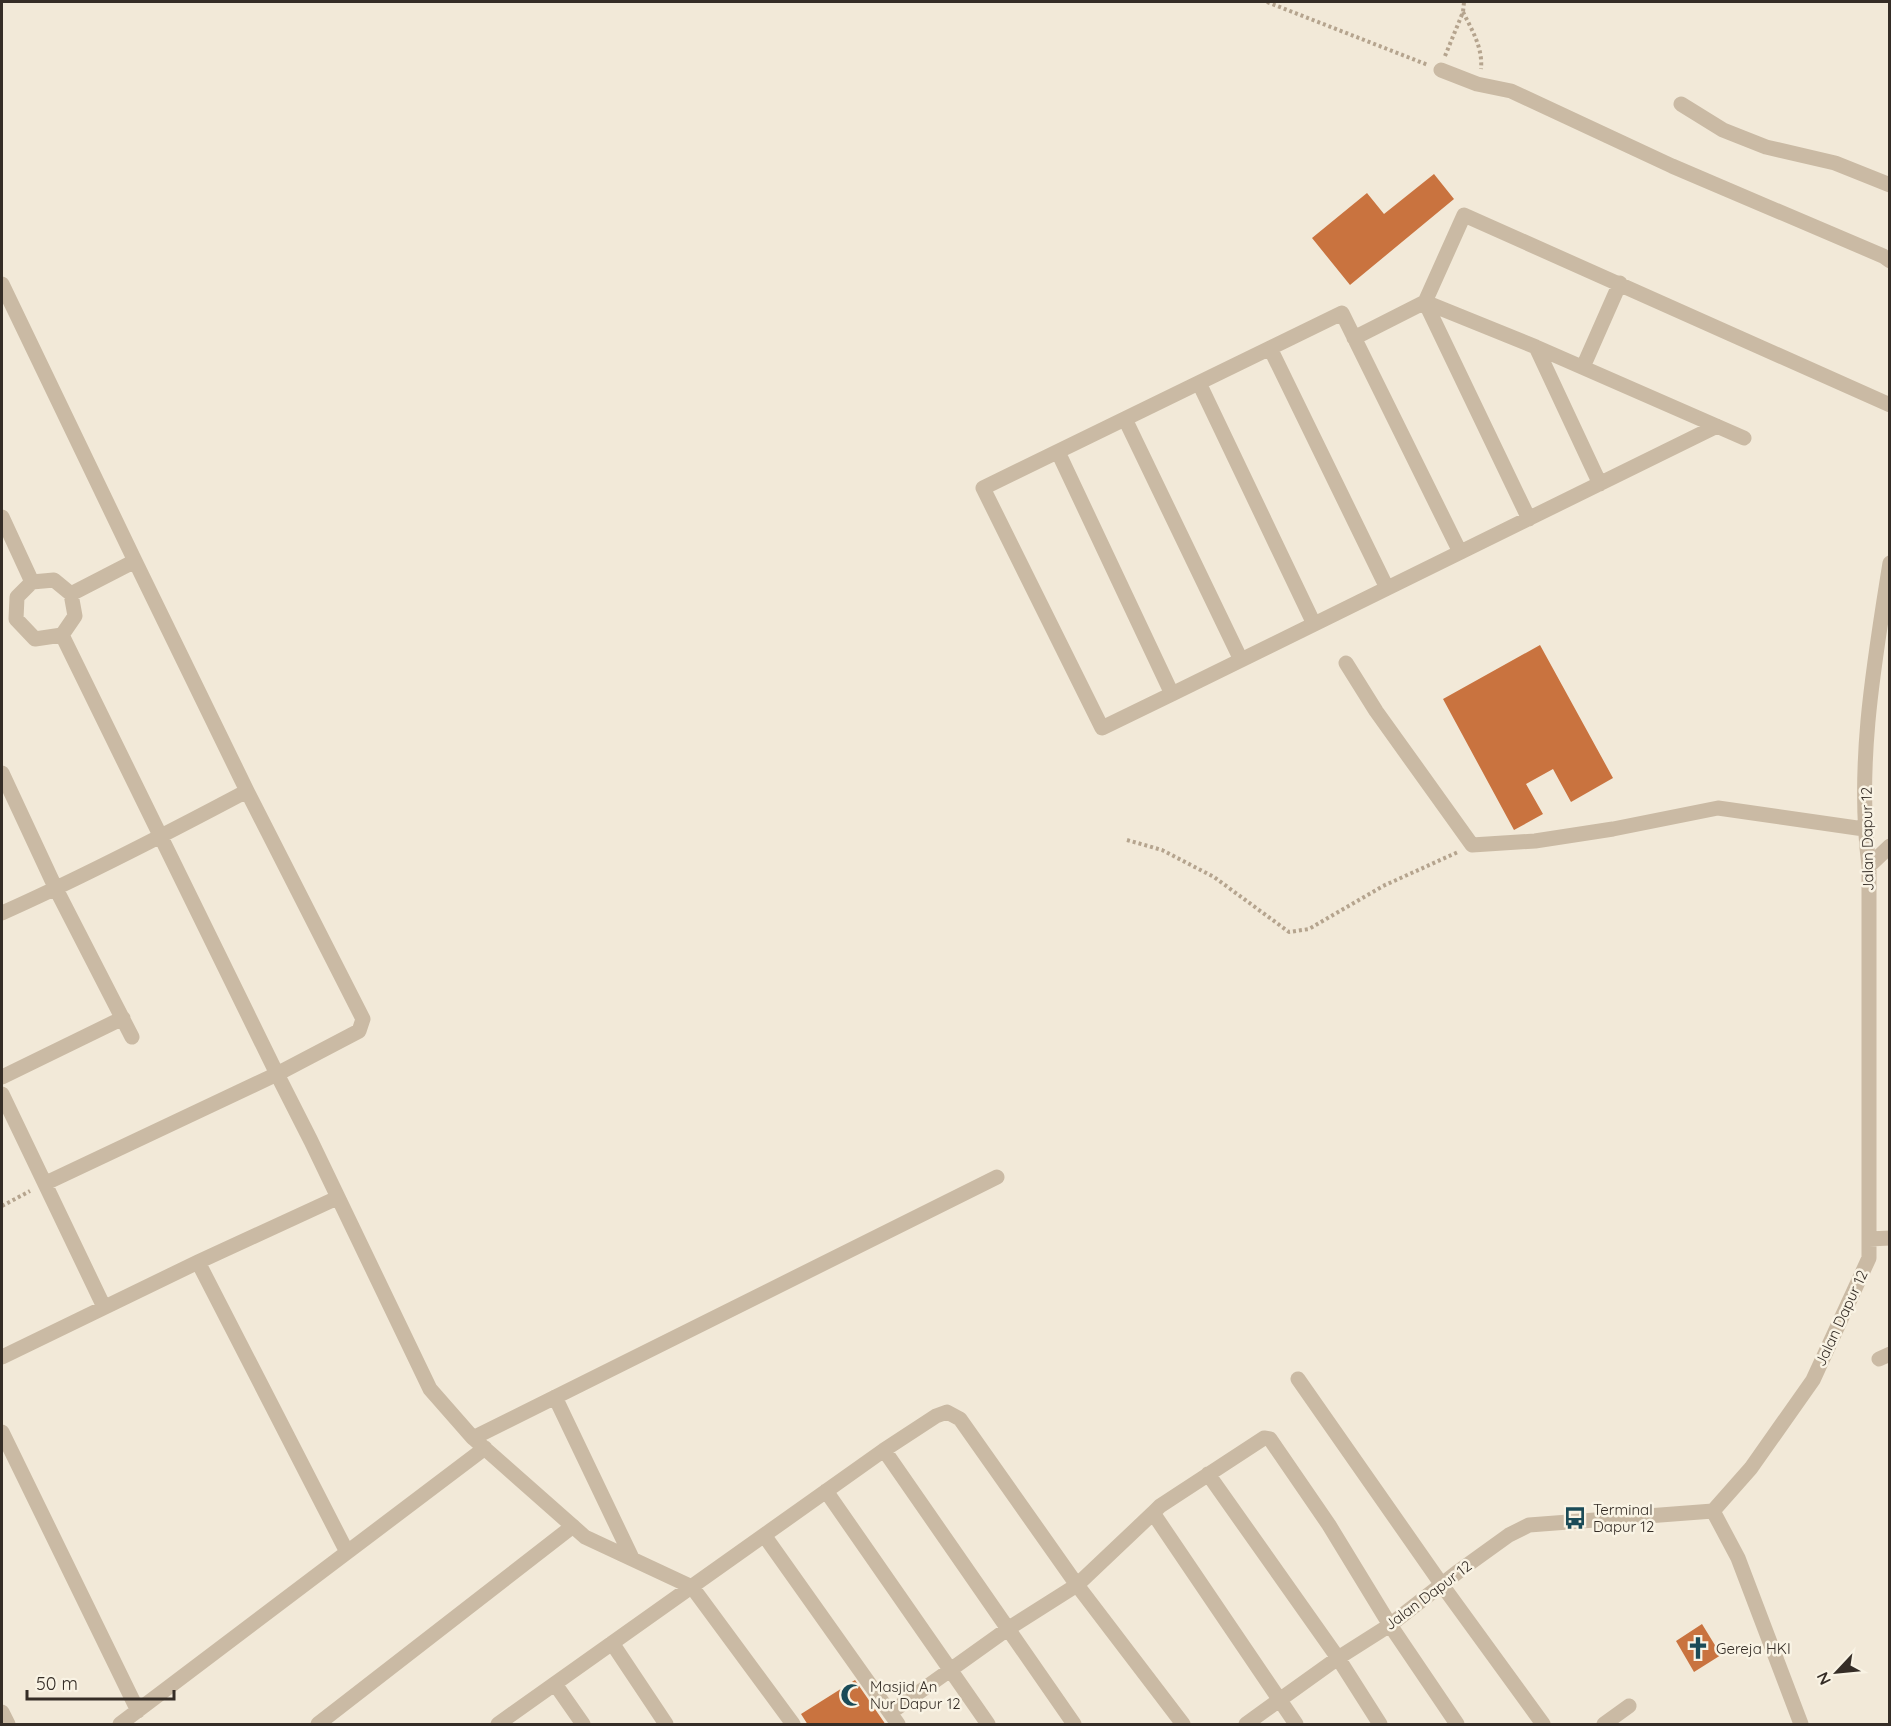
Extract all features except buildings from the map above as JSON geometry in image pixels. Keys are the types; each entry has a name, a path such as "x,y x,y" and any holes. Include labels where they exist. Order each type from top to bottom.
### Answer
{"street":[{"path":"1441,70 1477,84 1511,91 1672,166 1890,261"},
{"path":"1681,104 1723,130 1766,147 1835,163 1890,185"},
{"path":"1354,338 1425,302 1464,215 1890,405"},
{"path":"2,284 247,791 363,1019 359,1030 277,1074 46,1183"},
{"path":"1583,368 1620,284"},
{"path":"1425,302 1536,347 1744,438"},
{"path":"1425,302 1529,519"},
{"path":"1460,552 1342,313 983,488 1102,728 1717,426"},
{"path":"1536,347 1600,484"},
{"path":"1270,348 1387,588"},
{"path":"1199,383 1314,624"},
{"path":"1125,419 1240,660"},
{"path":"1058,452 1172,694"},
{"path":"2,518 32,582"},
{"path":"71,594 135,561"},
{"name":"Jalan Dapur 12","path":"1246,1725 1338,1658 1390,1625 1509,1535 1529,1525 1713,1510 1751,1468 1813,1380 1869,1258 1869,866 1864,829 1869,699 1890,562"},
{"path":"54,580 71,594 75,616 62,635 35,639 16,619 17,597 32,582 54,580"},
{"path":"2,626 16,619"},
{"path":"62,635 311,1141 430,1389 473,1438 585,1537 692,1587 793,1725"},
{"path":"1346,663 1376,711 1472,845 1535,841 1613,830 1718,808 1864,829"},
{"path":"2,773 56,889 132,1037"},
{"path":"2,913 56,889 247,791"},
{"path":"1869,866 1890,846"},
{"path":"2,1077 123,1018"},
{"path":"2,1094 104,1307"},
{"path":"473,1438 997,1177"},
{"path":"2,1357 337,1198"},
{"path":"1869,1239 1890,1238"},
{"path":"198,1262 347,1552"},
{"path":"1298,1379 1543,1725"},
{"path":"555,1397 632,1558"},
{"path":"502,1723 884,1450 936,1416 947,1412 960,1419 1077,1585 1183,1725"},
{"path":"2,1432 138,1711"},
{"path":"764,1535 894,1719 950,1670 1009,1628 1077,1585 1160,1506 1264,1438 1270,1439 1329,1525 1390,1625 1457,1725"},
{"path":"120,1725 485,1448"},
{"path":"884,1450 1074,1725"},
{"path":"1208,1474 1338,1658 1380,1725"},
{"path":"826,1491 988,1725"},
{"path":"1713,1510 1738,1558 1801,1725"},
{"path":"1153,1514 1296,1725"},
{"path":"318,1725 573,1526"},
{"path":"612,1643 666,1725"},
{"path":"555,1684 583,1725"},
{"path":"1610,1723 1629,1706"},
{"path":"2,1712 8,1725"}],"path":[{"path":"1267,2 1441,70 1464,2"},
{"path":"1462,12 1480,49"},
{"path":"1127,840 1162,850 1214,878 1289,932 1310,929 1383,886 1472,845"},
{"path":"2,1206 46,1183"}],"place":[{"name":"Terminal Dapur 12","path":"1575,1518"},
{"name":"Gereja HKI","path":"1698,1648"},
{"name":"Masjid An Nur Dapur 12","path":"852,1695"}]}
